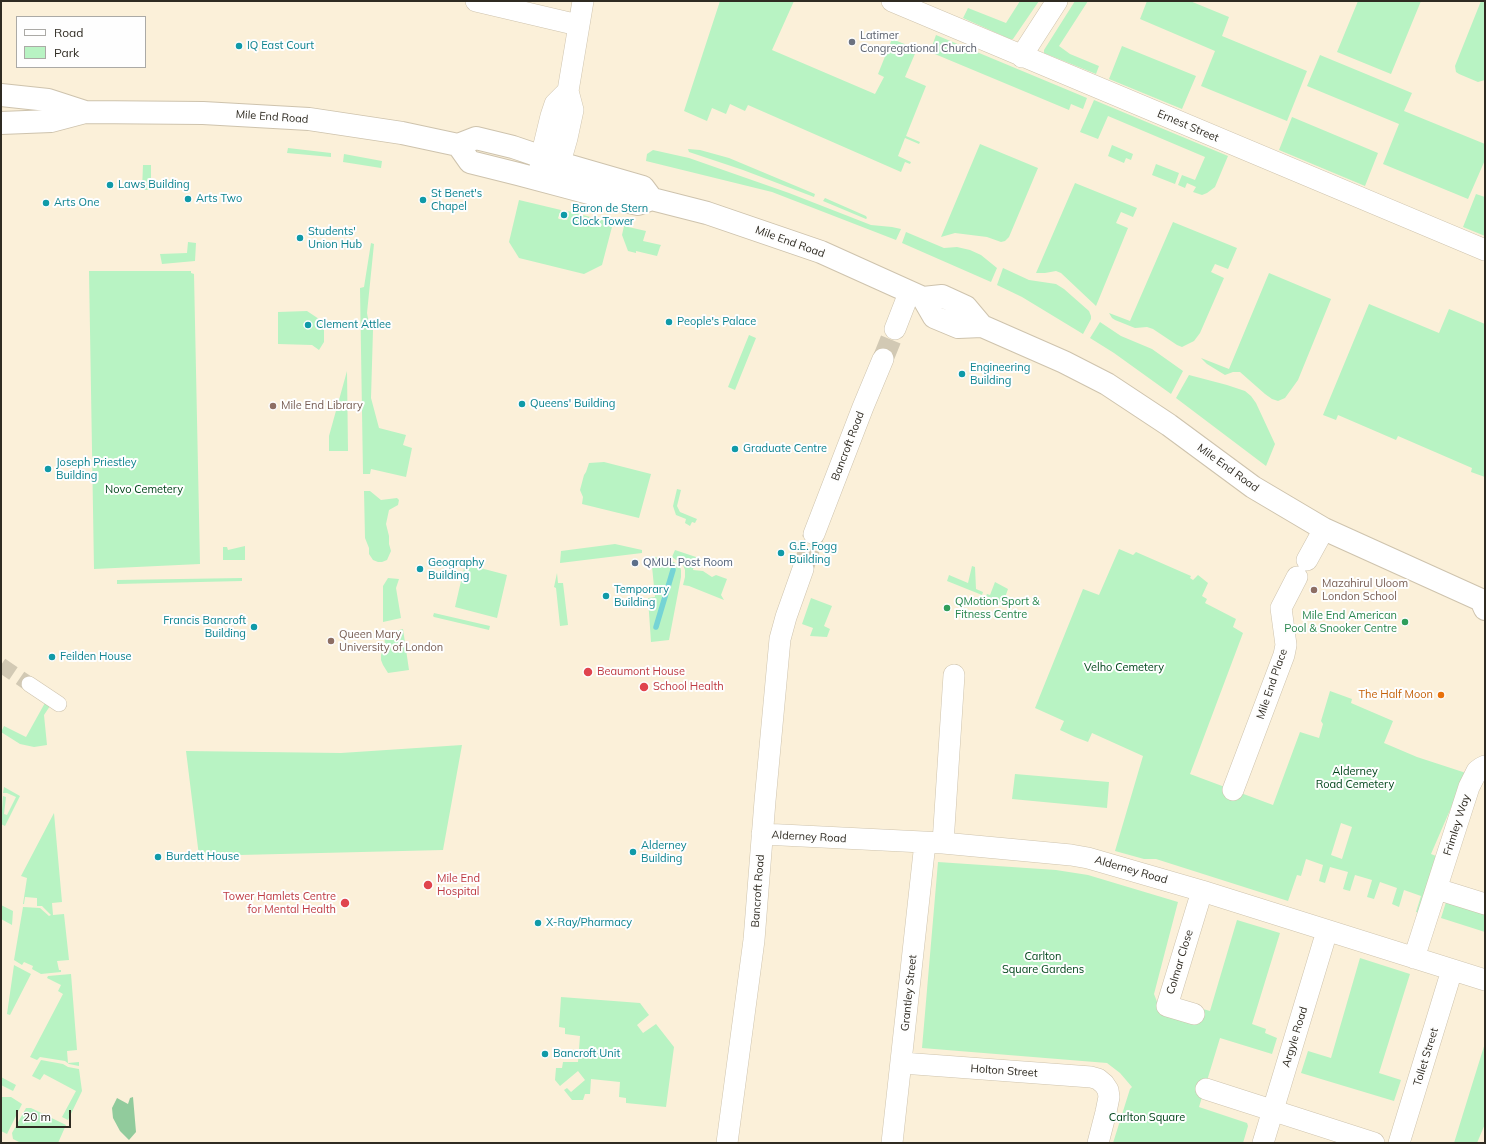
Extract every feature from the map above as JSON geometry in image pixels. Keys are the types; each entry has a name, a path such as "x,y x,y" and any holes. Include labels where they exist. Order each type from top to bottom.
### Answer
{"highway":[{"name":"Mile End Road","path":"1,95 48,100 85,112"},
{"name":"Mile End Road","path":"1,123 52,121 85,112 203,113 309,119 402,133 458,145 470,162 549,170 643,187 652,199 728,220 814,250 916,295 942,296 966,307 982,326 1064,362 1107,384 1169,425 1253,487 1324,529 1484,603"}],"street":[{"path":"476,1 578,25"},
{"path":"549,170 569,129 573,110 568,91 582,1"},
{"name":"Ernest Street","path":"892,1 1022,57 1485,250"},
{"path":"1022,57 1057,1"},
{"path":"895,329 916,295"},
{"name":"Bancroft Road","path":"814,534 860,413 883,359"},
{"name":"Mile End Place","path":"1233,790 1284,655 1286,645 1281,608 1324,529"},
{"name":"Bancroft Road","path":"727,1143 754,940 780,639 803,569"},
{"name":"Grantley Street","path":"892,1143 934,843 954,675"},
{"path":"29,684 59,704"},
{"name":"Frimley Way","path":"1414,958 1469,787 1477,772 1485,766"},
{"name":"Alderney Road","path":"762,834 934,843 1071,855 1088,858 1485,980"},
{"path":"1437,889 1485,904"},
{"name":"Colmar Close","path":"1194,1014 1166,1006 1202,892"},
{"name":"Argyle Road","path":"1263,1143 1327,931"},
{"name":"Tollet Street","path":"1399,1143 1452,970"},
{"name":"Holton Street","path":"902,1063 1091,1077 1098,1079 1108,1090 1108,1104 1098,1143"},
{"path":"1206,1090 1374,1143"}],"green space":[{"path":"720,1 794,1 772,50 875,94 884,77 878,74 892,39 917,49 905,77 926,86 906,136 920,142 919,144 905,138 898,156 911,162 910,164 905,162 901,172 748,105 745,111 730,104 726,114 712,108 707,121 684,111"},
{"path":"1020,1 1039,1 1013,39 963,18 968,8 1006,23"},
{"path":"1075,1 1088,1 1059,46 1070,54 1099,66 1096,74 1044,53 1044,50"},
{"path":"1147,1 1190,1 1229,17 1222,36 1307,71 1287,121 1201,86 1215,51 1140,19"},
{"path":"1358,1 1421,1 1391,74 1337,52"},
{"path":"1481,1 1485,1 1485,80 1478,82 1456,72 1455,66"},
{"path":"936,35 1087,98 1083,109 1071,104 1069,110 930,52"},
{"path":"1122,46 1196,76 1182,109 1109,79"},
{"path":"1320,55 1412,93 1404,111 1485,144 1485,160 1468,199 1383,164 1399,124 1307,86"},
{"path":"1094,100 1228,156 1215,187 1202,195 1193,192 1196,187 1187,183 1185,188 1178,185 1182,175 1195,180 1205,157 1108,116 1098,139 1080,132"},
{"path":"1292,117 1378,153 1365,186 1279,150"},
{"path":"980,144 1038,168 1009,237 1005,241 1001,242 987,237 955,233 941,237"},
{"path":"1112,145 1133,154 1131,160 1126,158 1124,163 1108,156"},
{"path":"288,148 331,153 331,157 287,153"},
{"path":"688,149 700,150 729,158 815,194 814,197 743,170 689,152"},
{"path":"653,150 689,158 789,193 871,225 901,229 896,240 772,192 646,161 647,154"},
{"path":"344,154 382,161 381,168 343,162"},
{"path":"1156,164 1179,173 1175,184 1152,175"},
{"path":"143,165 151,165 151,190 142,190"},
{"path":"1075,183 1137,208 1133,217 1121,212 1116,223 1128,228 1096,306 1061,273 1056,271 1036,273"},
{"path":"1476,194 1485,197 1485,236 1463,227"},
{"path":"825,198 866,216 867,218 866,219 823,201"},
{"path":"519,200 561,210 559,219 567,220 569,213 568,211 613,223 602,265 584,274 519,258 509,242"},
{"path":"1173,222 1237,248 1228,269 1215,264 1211,272 1224,278 1200,333 1194,341 1182,347 1153,329 1147,327 1135,328 1115,320 1109,313 1130,321"},
{"path":"624,226 646,231 643,241 661,245 657,256 636,251 636,253 628,251 622,235"},
{"path":"906,232 944,248 957,247 970,250 981,255 997,268 991,282 902,243"},
{"path":"188,242 196,243 195,261 162,264 160,254 187,253"},
{"path":"371,243 374,244 367,313 370,330 373,330 371,398 379,428 406,435 403,445 412,448 406,477 371,469 370,474 363,474 360,288 364,287"},
{"path":"1003,268 1029,280 1056,284 1064,289 1089,311 1091,319 1083,334 1022,297 997,285"},
{"name":"Novo Cemetery","path":"89,271 191,271 191,273 194,274 200,564 94,569"},
{"path":"1269,273 1331,299 1298,380 1285,398 1278,401 1265,394 1240,372 1233,372 1225,375 1207,364 1201,358 1229,369"},
{"path":"1369,304 1439,333 1449,309 1485,324 1485,477 1471,472 1472,468 1398,436 1396,440 1338,415 1336,420 1323,415"},
{"path":"307,311 319,319 324,327 324,342 319,350 312,345 278,344 278,312"},
{"path":"1100,322 1121,336 1152,349 1183,371 1171,394 1114,353 1090,338"},
{"path":"749,335 756,338 735,390 728,387"},
{"path":"347,371 348,451 329,451 329,436"},
{"path":"1189,375 1245,391 1251,396 1256,403 1275,444 1266,466 1176,398"},
{"path":"604,462 651,474 639,518 582,504 583,497 580,490 589,463"},
{"path":"677,489 681,490 677,506 680,512 697,519 695,523 692,522 690,526 685,523 686,519 676,515 673,506"},
{"path":"364,491 370,491 381,500 397,498 399,500 398,505 389,510 386,524 391,551 387,560 382,562 373,560 369,554 369,548 365,538"},
{"path":"615,544 642,550 642,553 560,563 561,551"},
{"path":"245,546 245,560 223,560 223,547 227,547 228,550"},
{"path":"1119,549 1133,555 1136,552 1191,576 1190,578 1193,580 1198,575 1208,583 1202,596 1207,599 1205,603 1236,619 1233,627 1243,633 1190,774 1273,805 1300,732 1319,738 1323,724 1321,721 1330,691 1352,699 1351,703 1393,721 1384,743 1417,757 1466,773 1431,854 1436,856 1420,913 1416,912 1421,896 1404,890 1399,907 1392,904 1397,888 1380,882 1374,899 1367,897 1372,880 1355,875 1350,891 1346,890 1343,889 1348,872 1330,867 1325,883 1319,881 1323,865 1306,859 1301,876 1297,875 1288,901 1156,859 1144,859 1115,851 1143,756 1092,733 1088,742 1075,737 1060,730 1064,721 1035,708 1083,589 1099,595","holes":["1341,823 1352,827 1342,859 1331,855"]},
{"path":"675,550 696,557 693,570 703,571 712,577 716,575 727,579 721,595 724,600 683,585 685,570 683,565 672,557"},
{"path":"651,556 674,562 680,567 681,577 669,640 651,642 648,598 655,597"},
{"path":"465,564 507,575 497,618 455,607"},
{"path":"972,566 975,567 976,589 983,592 982,595 947,581 949,575 968,583"},
{"path":"557,573 558,583 563,583 568,625 560,626 556,588 554,587"},
{"path":"242,578 242,581 117,584 117,580"},
{"path":"388,578 399,579 396,588 401,618 383,622 383,586"},
{"path":"995,582 1008,589 1003,603 986,596 987,594 990,595"},
{"path":"811,598 832,606 824,626 830,629 827,637 810,636 813,628 802,624"},
{"path":"434,613 490,626 489,630 434,617"},
{"path":"403,629 409,670 388,673 381,660 381,655 385,644 384,634"},
{"path":"46,701 50,706 44,715 47,745 34,747 20,744 1,732 4,726 26,737"},
{"path":"462,745 443,850 199,856 186,751 341,753"},
{"path":"1015,774 1109,782 1107,808 1012,799"},
{"path":"4,787 20,796 5,826 1,824 3,796 6,797 4,814 7,815 16,797 3,793"},
{"path":"54,813 62,902 52,903 53,915 64,914 69,960 57,961 61,972 41,974 32,969 33,966 24,962 22,965 14,960 23,907 40,908 49,916 51,915 42,906 37,906 37,898 25,897 23,904 27,878 21,876"},
{"name":"Carlton Square Gardens","path":"938,862 1056,870 1088,875 1178,902 1154,994 1161,1012 1196,1007 1210,1011 1237,920 1280,933 1252,1024 1266,1029 1265,1033 1277,1038 1272,1054 1220,1038 1199,1107 1247,1123 1248,1126 1243,1143 1113,1143 1130,1089 1132,1087 1120,1073 1107,1063 922,1048"},
{"path":"1446,902 1485,914 1485,932 1441,918"},
{"path":"1,905 13,911 12,925 1,919"},
{"path":"1360,958 1410,974 1379,1073 1401,1080 1394,1101 1301,1073 1308,1051 1331,1058"},
{"path":"14,965 31,974 10,1015 7,1014"},
{"path":"71,974 77,1050 67,1051 68,1063 79,1062 79,1066 69,1064 65,1061 40,1057 37,1060 30,1057 63,994 58,991 61,985 47,978 48,976"},
{"path":"561,997 640,1003 649,1015 637,1025 643,1033 656,1024 674,1047 666,1107 626,1103 626,1098 619,1097 620,1082 591,1079 590,1094 585,1094 583,1100 572,1100 564,1090 567,1088 571,1092 585,1080 578,1071 560,1086 555,1080 556,1068 562,1068 563,1062 578,1062 580,1036 565,1034 565,1028 559,1027"},
{"path":"1485,1043 1485,1124 1477,1143 1454,1143"},
{"path":"41,1060 79,1069 82,1091 68,1120 62,1117 76,1091 44,1074 40,1080 32,1076"},
{"path":"1,1077 16,1085 13,1091 1,1085"},
{"path":"1,1097 11,1097 22,1104 7,1134 1,1131"},
{"path":"133,1097 136,1132 129,1140 120,1131 113,1118 112,1108 117,1098 128,1104 130,1098"},
{"path":"26,1108 31,1108 66,1125 58,1143 21,1143 13,1139 12,1133"}],"waterway":[{"path":"656,627 673,570"}],"tunnel":[{"path":"883,359 895,329"},
{"path":"803,569 814,534"},
{"path":"1,665 29,684"}],"place":[{"name":"Latimer Congregational Church","path":"852,42"},
{"name":"IQ East Court","path":"239,46"},
{"name":"Laws Building","path":"110,185"},
{"name":"Arts Two","path":"188,199"},
{"name":"St Benet's Chapel","path":"423,200"},
{"name":"Arts One","path":"46,203"},
{"name":"Baron de Stern Clock Tower","path":"564,215"},
{"name":"Students' Union Hub","path":"300,238"},
{"name":"People's Palace","path":"669,322"},
{"name":"Clement Attlee","path":"308,325"},
{"name":"Engineering Building","path":"962,374"},
{"name":"Queens' Building","path":"522,404"},
{"name":"Mile End Library","path":"273,406"},
{"name":"Graduate Centre","path":"735,449"},
{"name":"Joseph Priestley Building","path":"48,469"},
{"name":"G.E. Fogg Building","path":"781,553"},
{"name":"QMUL Post Room","path":"635,563"},
{"name":"Geography Building","path":"420,569"},
{"name":"Mazahirul Uloom London School","path":"1314,590"},
{"name":"Temporary Building","path":"606,596"},
{"name":"QMotion Sport & Fitness Centre","path":"947,608"},
{"name":"Mile End American Pool & Snooker Centre","path":"1405,622"},
{"name":"Francis Bancroft Building","path":"254,627"},
{"name":"Queen Mary University of London","path":"331,641"},
{"name":"Feilden House","path":"52,657"},
{"name":"Beaumont House","path":"588,672"},
{"name":"School Health","path":"644,687"},
{"name":"The Half Moon","path":"1441,695"},
{"name":"Alderney Building","path":"633,852"},
{"name":"Burdett House","path":"158,857"},
{"name":"Mile End Hospital","path":"428,885"},
{"name":"Tower Hamlets Centre for Mental Health","path":"345,903"},
{"name":"X-Ray/Pharmacy","path":"538,923"},
{"name":"Bancroft Unit","path":"545,1054"}],"park label":[{"name":"Velho Cemetery","path":"1124,668"},
{"name":"Alderney Road Cemetery","path":"1355,778"},
{"name":"Carlton Square","path":"1147,1118"}]}
